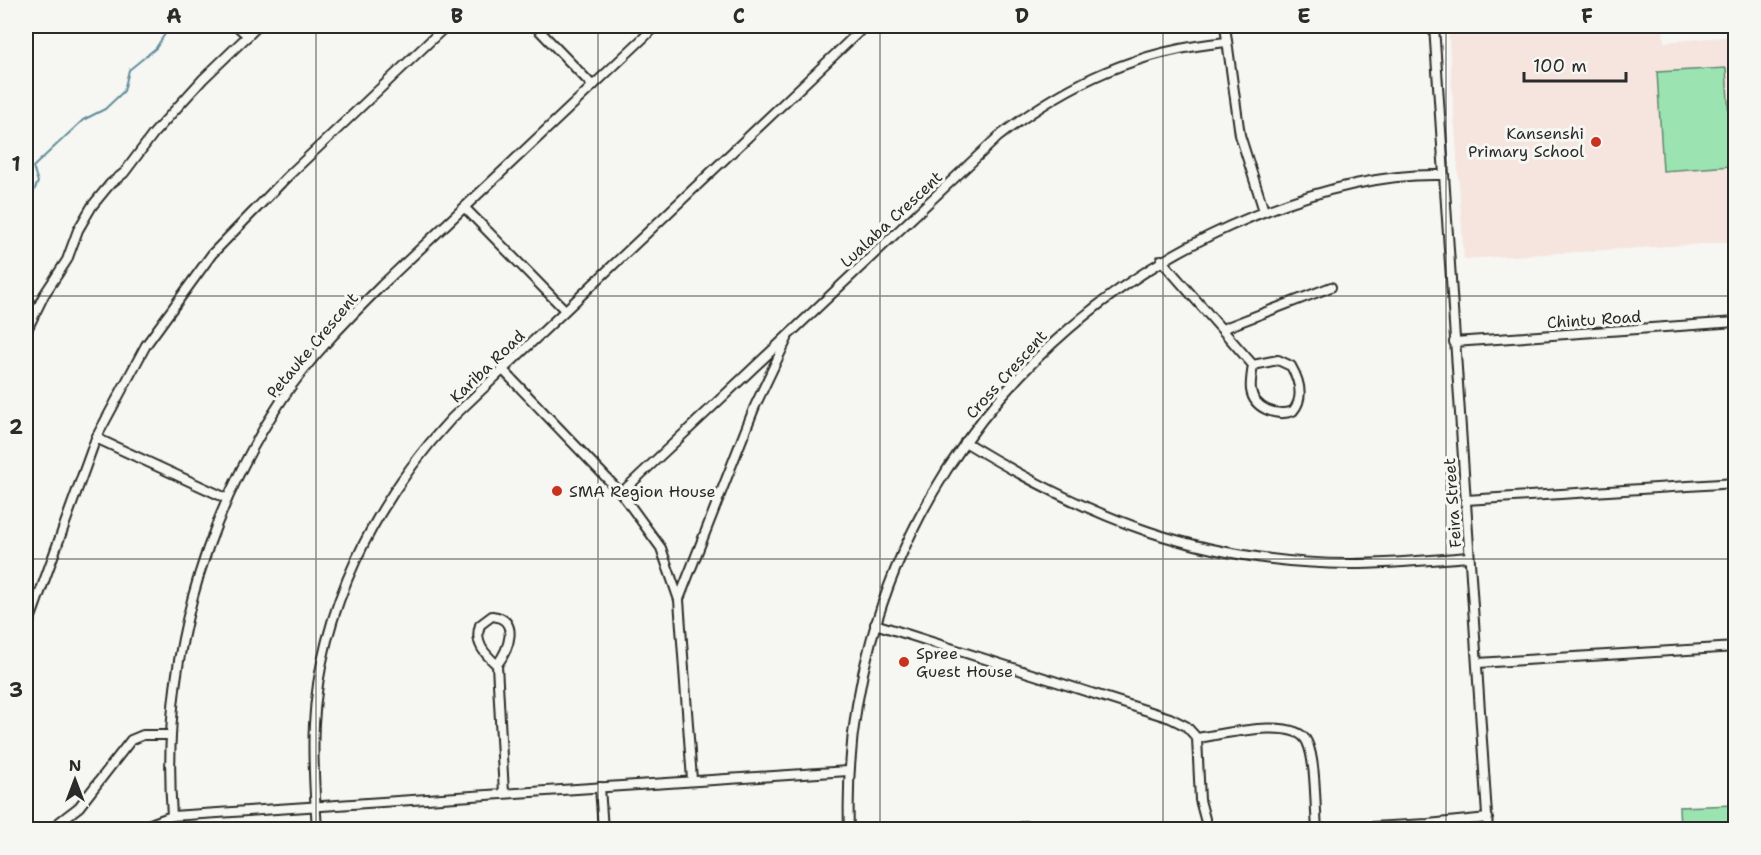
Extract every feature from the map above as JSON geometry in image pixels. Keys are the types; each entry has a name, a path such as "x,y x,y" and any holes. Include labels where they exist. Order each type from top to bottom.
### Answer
{"street":[{"path":"237,26 248,36"},
{"path":"26,332 67,260 78,230 92,206 110,184 124,173 154,133 203,79 258,26"},
{"path":"26,631 96,438 146,345 207,260 287,177 446,26"},
{"path":"535,26 592,86"},
{"name":"Petauke Crescent","path":"172,816 172,695 187,614 226,498 278,406 300,376 360,307 656,26"},
{"path":"1225,26 1240,135 1264,211"},
{"name":"Feira Street","path":"1434,26 1488,830"},
{"name":"Kariba Road","path":"317,830 314,723 320,681 333,622 358,555 387,500 425,447 858,27"},
{"name":"Lualaba Crescent","path":"621,493 998,137 1046,102 1103,71 1134,60 1196,44 1226,42"},
{"name":"Cross Crescent","path":"849,830 848,771 858,699 875,624 918,517 965,442 993,405 1059,335 1103,299 1161,260 1264,211 1364,182 1415,174 1443,174"},
{"path":"465,208 565,310"},
{"path":"1161,260 1253,365 1251,390 1254,400 1275,413 1293,411 1300,397 1300,386 1291,366 1278,360 1253,365"},
{"path":"1222,329 1331,287"},
{"name":"Chintu Road","path":"1454,342 1736,322"},
{"path":"679,600 769,375 790,332"},
{"path":"756,364 769,375"},
{"path":"503,370 621,493 655,538 679,600 692,780"},
{"path":"96,438 226,498"},
{"path":"965,442 1026,480 1085,509 1147,532 1221,552 1280,560 1351,564 1469,558"},
{"path":"1466,500 1736,483"},
{"path":"497,665 482,650 478,641 480,625 492,616 500,617 510,630 508,648 497,665 504,793"},
{"path":"875,624 1170,718 1186,726 1197,738 1200,800 1208,830"},
{"path":"1478,663 1736,647"},
{"path":"1197,738 1256,729 1290,729 1299,732 1307,741 1311,757 1316,829 1428,824 1488,818"},
{"path":"50,830 79,807 130,740 143,735 171,735"},
{"path":"134,830 172,816 848,771"},
{"path":"600,787 603,830"},
{"path":"1013,830 1025,826 1032,830"}],"shaded area":[{"name":"Kansenshi Primary School","path":"1448,26 1663,26 1664,42 1735,36 1735,242 1464,259"}],"green space":[{"path":"1726,68 1732,166 1663,171 1657,72"},
{"path":"1735,805 1735,829 1680,829 1679,807"}],"waterway":[{"path":"26,208 38,182 33,167 83,120 105,109 124,91 129,70 156,48 170,26"}],"place":[{"name":"Kansenshi Primary School","path":"1596,142"},
{"name":"SMA Region House","path":"557,491"},
{"name":"Spree Guest House","path":"904,662"}]}
